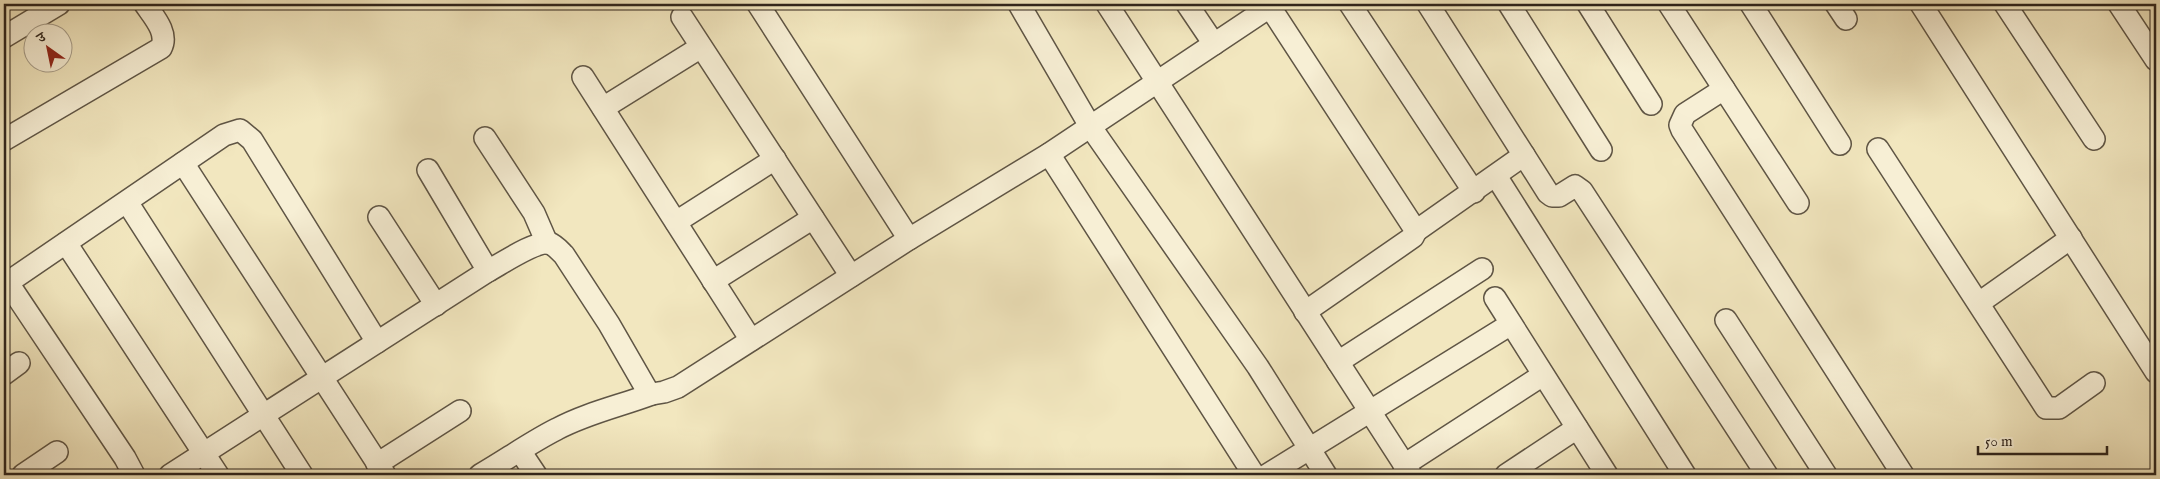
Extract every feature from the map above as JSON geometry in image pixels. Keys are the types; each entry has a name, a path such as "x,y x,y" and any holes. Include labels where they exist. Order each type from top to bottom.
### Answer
{"street":[{"path":"4,37 59,4"},
{"path":"4,140 161,48 165,41 164,33 145,4"},
{"path":"758,4 910,239"},
{"path":"1019,4 1090,126 1258,367 1326,475"},
{"path":"1107,4 1408,470 1544,375"},
{"path":"1187,4 1214,44"},
{"path":"1350,4 1474,192"},
{"path":"1428,4 1548,193 1552,196 1559,196 1574,186 1582,190 1767,475"},
{"path":"1509,4 1602,150"},
{"path":"1588,4 1651,104"},
{"path":"1669,4 1798,203"},
{"path":"1751,4 1840,144"},
{"path":"1921,4 2156,372"},
{"path":"2005,4 2094,139"},
{"path":"2120,4 2156,60"},
{"path":"480,475 556,429 584,416 678,387 851,276 1049,154 1271,5 1416,231"},
{"path":"682,17 851,276"},
{"path":"603,108 701,47"},
{"path":"583,77 751,340"},
{"path":"1724,89 1686,114 1680,124 1682,130 1903,475"},
{"path":"134,475 125,458 6,284 224,135 240,130 252,140 378,342"},
{"path":"485,138 534,213 547,243"},
{"path":"1878,149 2046,408 2059,408 2094,383"},
{"path":"1049,154 1254,475"},
{"path":"1305,312 1413,237 1416,231 1474,192 1524,154"},
{"path":"676,222 775,159"},
{"path":"183,163 381,469 460,411"},
{"path":"428,170 488,271"},
{"path":"1496,176 1685,475"},
{"path":"127,202 302,475"},
{"path":"379,217 436,305"},
{"path":"713,281 814,218"},
{"path":"1980,304 2070,238"},
{"path":"66,243 218,475"},
{"path":"170,475 488,271 535,246 547,243 554,246 564,255 609,324 642,384 652,394"},
{"path":"1338,362 1482,269"},
{"path":"1495,298 1607,475"},
{"path":"1726,320 1826,475"},
{"path":"1267,475 1512,324"},
{"path":"1506,475 1530,469 1577,428"},
{"path":"520,451 536,475"},
{"path":"23,475 57,452"}]}
